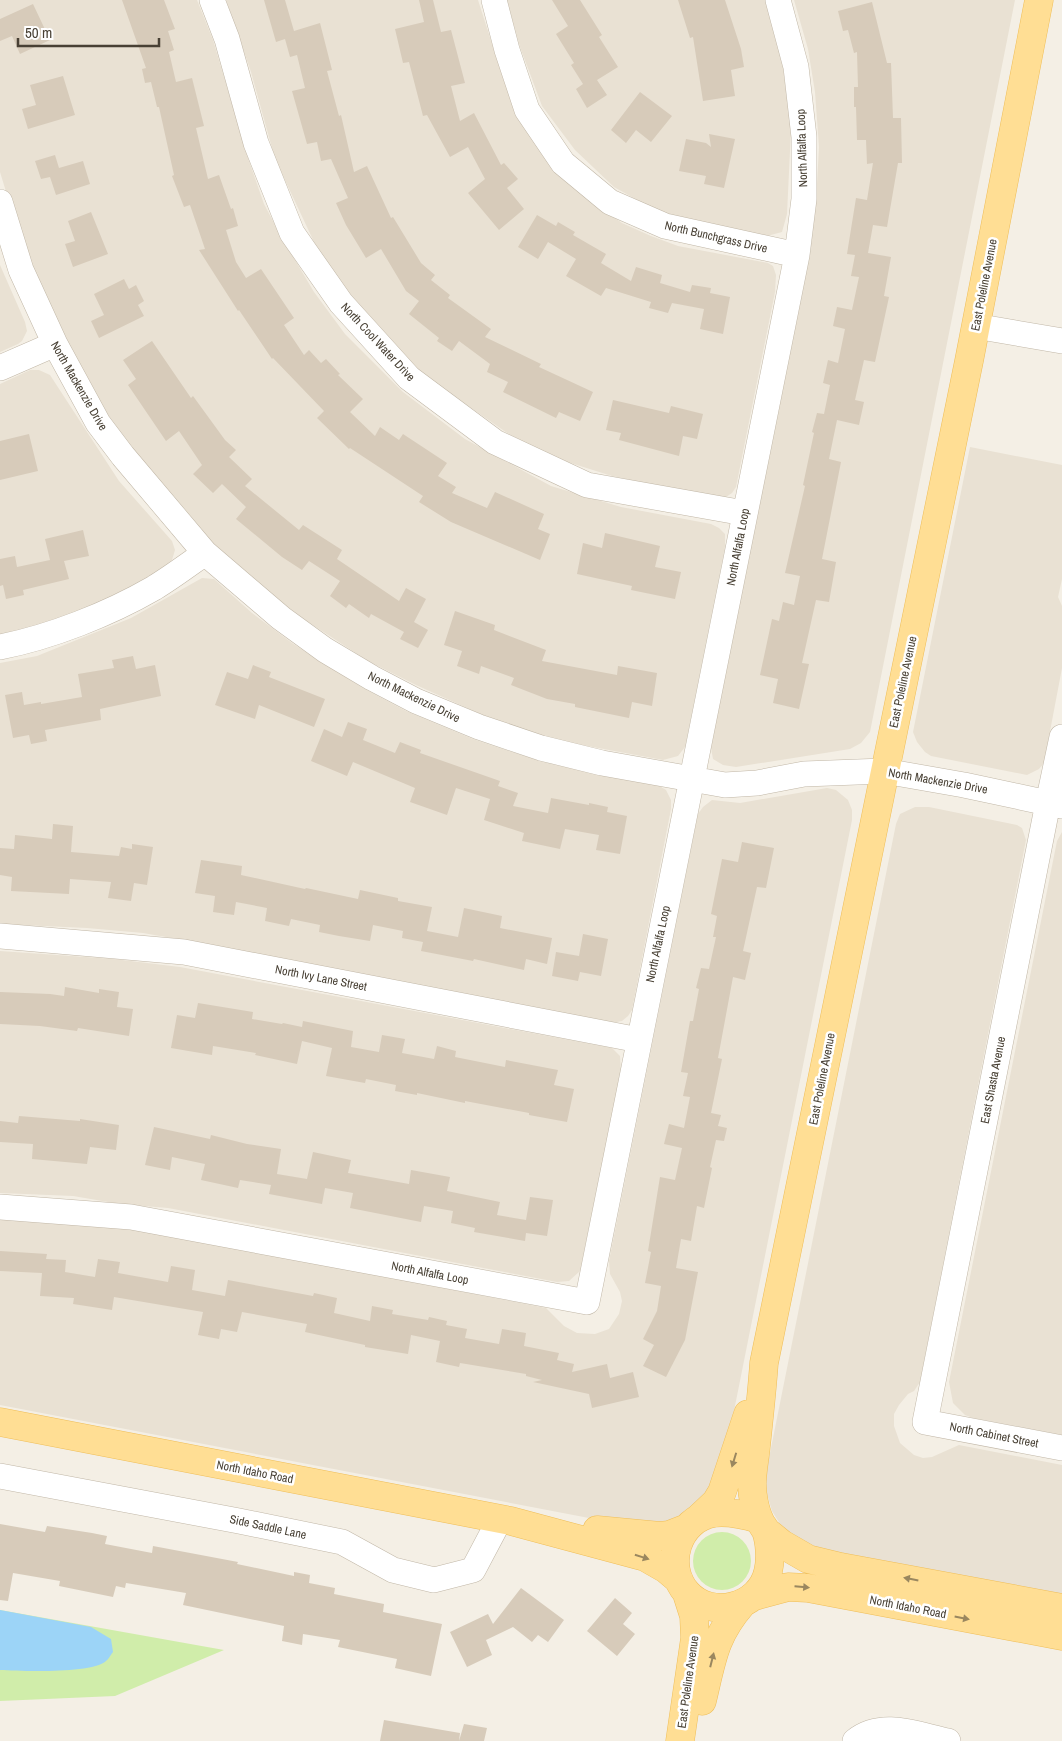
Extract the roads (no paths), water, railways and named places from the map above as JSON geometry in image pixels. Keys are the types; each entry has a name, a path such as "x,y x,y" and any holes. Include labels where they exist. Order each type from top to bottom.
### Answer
{"main road":[{"name":"East Poleline Avenue","path":"762,1525 752,1484 764,1363 976,326 1040,0"},
{"name":"East Poleline Avenue","path":"693,1523 716,1502 725,1485 764,1363"},
{"name":"North Idaho Road","path":"0,1422 505,1520 645,1557 666,1570 683,1587"},
{"path":"762,1525 770,1562 768,1574 763,1586 748,1600 728,1608 713,1608 700,1602 683,1587 675,1567 675,1553 679,1540 693,1523 714,1513 729,1513 744,1514 762,1525 782,1544 808,1558 841,1567 1062,1608"},
{"name":"North Idaho Road","path":"505,1520 649,1536 669,1535 693,1523"},
{"name":"North Idaho Road","path":"748,1600 788,1586 808,1588 1062,1636"},
{"name":"East Poleline Avenue","path":"680,1741 695,1638 694,1616 683,1587"},
{"name":"East Poleline Avenue","path":"693,1741 718,1642 724,1628 748,1600"}],"street":[{"name":"North Cool Water Drive","path":"212,0 227,40 256,143 292,233 340,303 409,378 495,442 588,484 744,513"},
{"name":"North Bunchgrass Drive","path":"494,0 507,50 527,110 563,163 610,202 665,226 797,255"},
{"name":"North Alfalfa Loop","path":"0,1207 132,1217 587,1302 797,255 804,199 804,137 796,67 778,0"},
{"name":"North Mackenzie Drive","path":"0,202 21,270 54,344 98,423 123,456 205,553 281,618 325,650 372,678 416,701 479,728 541,748 602,763 725,784 757,783 804,774 884,771 1055,804"},
{"path":"976,326 1062,342"},
{"path":"0,368 54,344"},
{"path":"0,646 46,635 121,605 155,587 205,553"},
{"name":"East Shasta Avenue","path":"925,1422 1055,804 1062,737"},
{"name":"North Ivy Lane Street","path":"0,936 184,952 639,1040"},
{"name":"North Cabinet Street","path":"925,1422 1062,1448"},
{"name":"Side Saddle Lane","path":"0,1476 342,1542 393,1570 434,1580 473,1570 505,1520"},
{"path":"856,1741 863,1734 878,1729 892,1729 948,1741"}],"water":[{"path":"0,1610 91,1627 111,1639 113,1652 106,1661 86,1668 56,1671 0,1670"}]}
